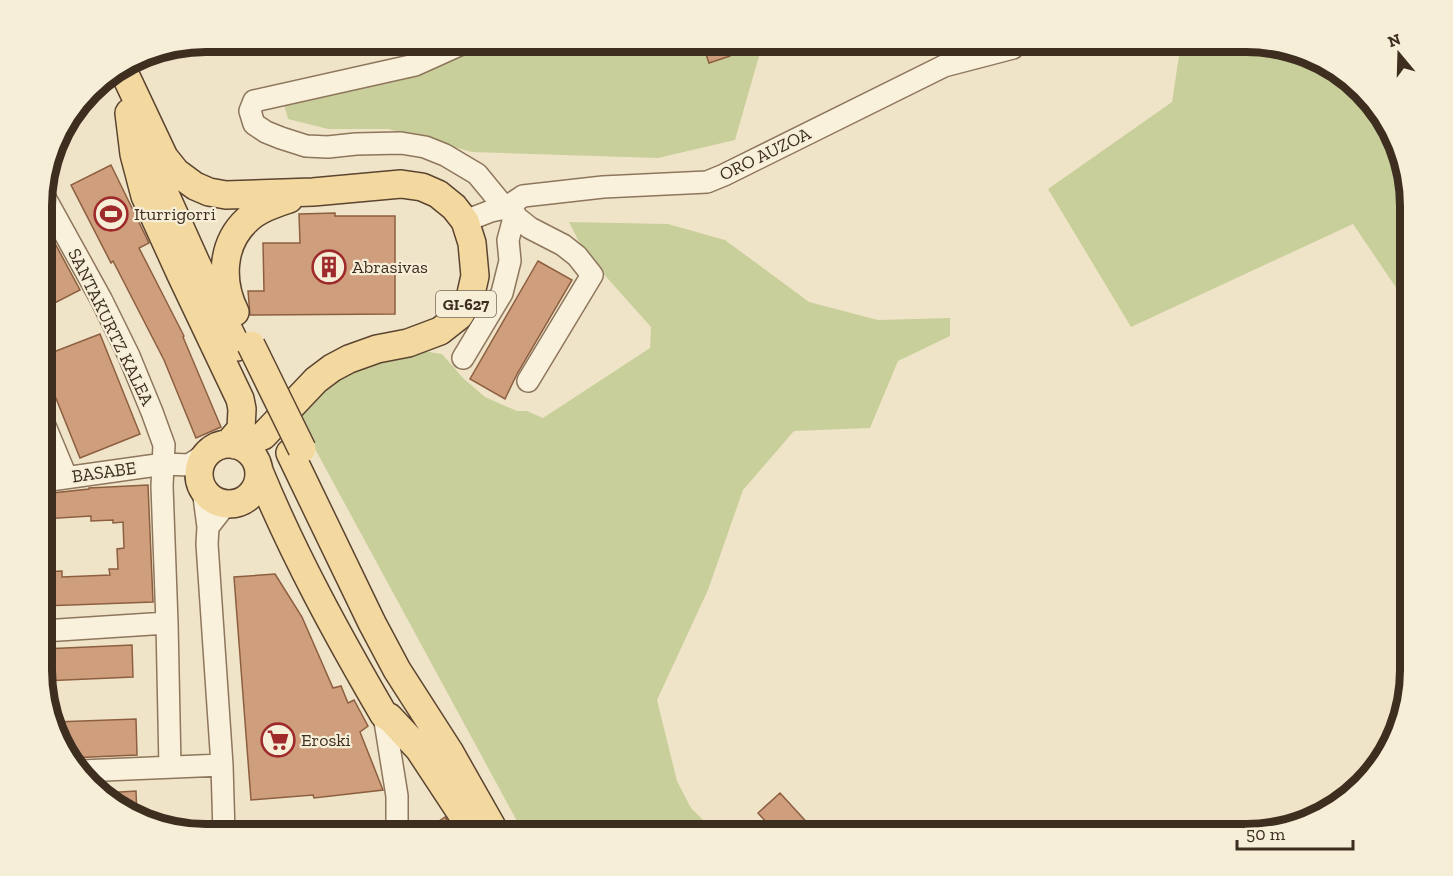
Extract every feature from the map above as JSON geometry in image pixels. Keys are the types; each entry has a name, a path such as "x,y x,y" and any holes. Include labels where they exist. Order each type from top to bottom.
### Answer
{"main road":[{"name":"GI-627","path":"126,76 164,158 176,172 195,186 209,192 226,195 313,192 401,184 422,187 438,194 454,207 465,221 472,243 475,276 470,298 459,316 440,331 408,343 377,349 332,368 316,380 263,436 210,462"},
{"name":"GI-627","path":"116,82 197,264 245,348 296,451 330,537 372,623 397,670 449,752 489,824"},
{"name":"GI-627","path":"129,112 134,154 145,196 240,399 241,429 210,462"},
{"name":"GI-627","path":"245,348 225,281 225,266 232,239 247,219 258,212 273,204 313,192"},
{"path":"263,436 258,468 257,485 252,494 237,501 217,502 209,496 210,462 245,448 253,455 258,468 278,517 326,613 384,715 389,717 419,749 468,824"},
{"path":"237,501 278,517"}],"street":[{"path":"443,52 415,64 254,101 250,111 254,124 266,132 306,146 401,143 425,147 445,155 477,174 510,211 530,228 563,244 577,256 592,275 528,381"},
{"name":"ORO AUZOA","path":"465,221 491,211 510,211 523,196 573,190 707,182 944,66 998,52"},
{"name":"SANTAKURTZ KALEA","path":"52,210 129,356 164,445 162,486 170,767"},
{"path":"463,358 502,293 510,261 508,240 510,211"},
{"path":"52,443 63,469"},
{"path":"210,462 207,544 222,765 224,824"},
{"name":"BASABE","path":"52,480 164,464 210,462"},
{"path":"208,527 237,501"},
{"path":"52,630 167,623"},
{"path":"384,715 397,796 397,824"},
{"path":"91,771 222,765"}],"green space":[{"path":"433,52 760,52 735,140 658,158 472,152 388,129 328,129 288,119 284,104 417,73"},
{"path":"1180,52 1266,54 1305,64 1340,84 1369,113 1385,138 1398,177 1400,293 1353,224 1131,327 1048,189 1172,102"},
{"path":"569,222 668,224 725,240 809,302 878,320 950,318 950,336 898,361 870,428 794,431 743,490 708,590 657,700 677,781 691,808 707,824 518,824 295,412 350,370 423,351 442,354 463,378 485,397 517,411 527,411 543,418 650,348 651,327 584,252"}],"building":[{"path":"705,52 729,52 730,56 709,63"},
{"path":"111,165 149,243 139,248 184,336 221,427 196,438 164,360 71,185"},
{"name":"Abrasivas","path":"335,213 335,216 395,216 395,314 250,315 248,291 264,291 263,243 300,243 299,214"},
{"path":"52,238 80,290 52,304"},
{"path":"538,261 572,280 517,374 505,399 470,379"},
{"path":"100,334 140,434 80,458 52,388 52,353"},
{"path":"148,485 153,602 52,606 52,572 62,571 62,577 110,575 109,569 118,569 117,549 124,548 123,522 91,521 91,516 52,518 52,493 89,488"},
{"name":"Eroski","path":"275,574 302,617 333,688 341,686 348,703 354,700 368,726 360,732 383,790 314,798 313,795 251,800 234,577"},
{"path":"132,645 133,677 53,681 52,649"},
{"path":"136,719 137,755 80,758 68,738 62,722"},
{"path":"136,791 137,806 130,803 114,792"},
{"path":"780,793 808,823 767,823 758,813"},
{"path":"445,817 449,824 435,824"}],"place":[{"name":"Iturrigorri","path":"111,214"},
{"name":"Abrasivas","path":"329,267"},
{"name":"Eroski","path":"278,740"}]}
